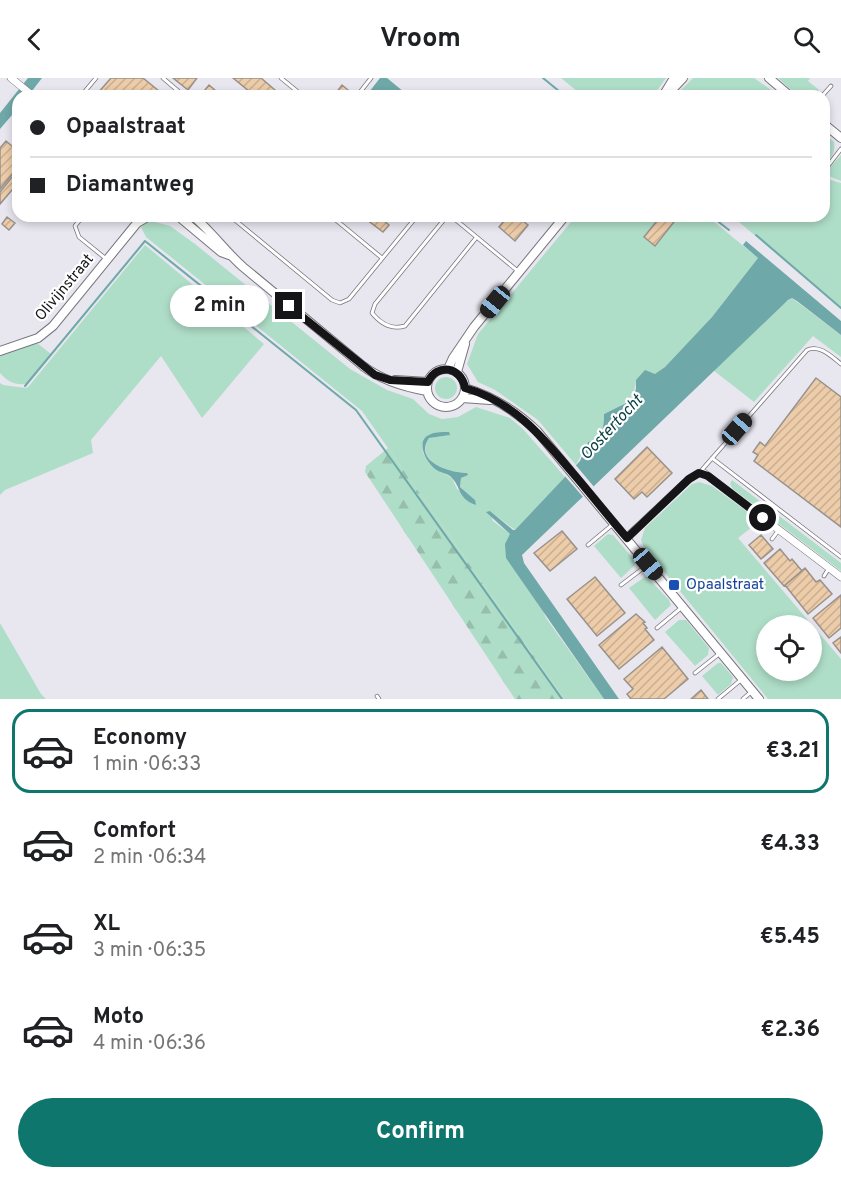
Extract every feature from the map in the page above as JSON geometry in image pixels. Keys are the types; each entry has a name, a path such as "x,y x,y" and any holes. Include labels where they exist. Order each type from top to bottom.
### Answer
{"street":[{"path":"10,78 25,90"},
{"path":"670,90 683,78"},
{"path":"769,78 783,90"},
{"name":"Olivijnstraat","path":"0,351 28,342 45,333 63,315 136,222"},
{"path":"185,222 221,252 230,255"},
{"path":"199,222 230,255 375,375 428,387"},
{"path":"452,371 467,338 560,222"},
{"path":"452,371 463,381 465,388 462,398 453,405 442,406 432,401 428,387 436,372 452,371"},
{"path":"465,388 497,401 529,423 759,699"},
{"path":"462,398 497,401"},
{"path":"627,538 689,479 699,473 708,476 841,577"}],"lane":[{"path":"87,90 96,78"},
{"path":"162,78 177,90"},
{"path":"281,78 294,90"},
{"path":"362,90 371,78"},
{"path":"827,90 831,86"},
{"path":"830,163 841,149"},
{"path":"78,222 75,226 79,237 108,259"},
{"path":"237,222 332,300 340,303 349,299 412,222"},
{"path":"338,222 382,258"},
{"path":"444,222 375,304 372,313 378,321 397,328 405,326 476,238"},
{"path":"456,222 519,272"},
{"path":"699,473 807,350 818,348 841,364"},
{"path":"712,458 841,557"},
{"path":"588,545 615,524"},
{"path":"772,539 779,530"},
{"path":"621,585 648,564"},
{"path":"824,576 830,568"},
{"path":"657,628 684,607"},
{"path":"694,673 721,652"},
{"path":"718,699 743,679"},
{"path":"743,699 752,691"}],"green space":[{"path":"561,78 666,78 657,90 576,90"},
{"path":"693,78 754,78 771,90 681,90"},
{"path":"778,78 810,78 808,81 819,90 791,90"},
{"path":"830,138 834,142 830,159"},
{"path":"841,155 841,181 830,176 830,167"},
{"path":"830,180 841,183 841,309 739,222 830,222"},
{"path":"146,222 170,226 350,369 387,390 413,399 429,414 442,419 458,417 476,407 510,418 523,429 565,477 515,530 490,511 493,521 510,534 546,618 604,699 564,699 362,411 146,237 141,227","holes":["449,432 449,435 429,438 426,453 430,459 443,468 467,473 461,478 460,487 475,500 457,489 452,478 434,468 423,453 422,444 427,436"]},
{"path":"571,222 714,222 758,258 712,317 665,367 655,375 636,380 630,398 604,414 602,432 597,438 588,442 576,465 538,420 495,390 478,382 467,364 478,334"},
{"path":"145,245 264,344 202,418 161,356 91,440 93,453 5,490 0,495 0,383 26,388 29,386"},
{"path":"792,298 841,335 841,357 813,336 754,402 713,370 782,304"},
{"path":"37,343 51,354 26,384 12,382 0,373 0,355"},
{"path":"446,377 454,380 457,388 454,396 446,399 438,396 435,388 438,380"},
{"path":"388,448 564,699 515,699 365,472 366,466"},
{"path":"732,480 841,563 841,571 733,489 730,484"},
{"path":"699,482 712,486 760,521 738,538 804,615 756,615 756,681 822,681 822,637 841,659 841,699 768,699 644,547 641,540 645,528 692,484"},
{"path":"608,534 613,535 636,562 621,578 594,546"},
{"path":"646,576 671,605 655,620 629,588"},
{"path":"679,620 686,620 709,648 708,655 695,666 665,632"},
{"path":"0,623 41,694 46,699 0,699"},
{"path":"721,663 733,677 731,684 718,695 702,676"}],"water":[{"path":"28,78 42,78 33,90 18,90"},
{"path":"380,78 387,78 402,90 371,90"},
{"path":"12,98 12,115 0,129 0,113"},
{"name":"Oostertocht","path":"746,241 841,321 841,335 797,301 792,298 788,300 522,555 524,563 619,699 604,699 506,558 505,544 510,534 486,512 490,511 515,530 580,461 588,442 600,435 604,414 630,401 636,389 636,380 645,370 655,374 665,367 712,317 758,258 743,245"},
{"path":"449,432 450,435 429,438 425,446 426,453 429,459 443,468 467,473 468,475 461,478 460,487 475,500 476,505 466,500 450,476 432,466 423,451 423,441 426,437 435,433"}],"pier":[{"path":"574,463 595,488 584,498 563,474"}],"building":[{"path":"111,78 143,78 158,90 100,90"},
{"path":"173,78 197,78 188,90"},
{"path":"233,78 261,78 275,90 248,90"},
{"path":"209,85 215,90 205,90"},
{"path":"342,85 348,90 338,90"},
{"path":"6,141 12,146 12,174 0,189 0,148"},
{"path":"12,177 12,190 0,204 0,192"},
{"path":"7,217 15,223 9,230 2,224"},
{"path":"370,222 385,222 389,225 383,232"},
{"path":"503,222 524,222 528,225 515,241 499,227"},
{"path":"656,222 674,222 655,246 644,237"},
{"path":"816,378 841,397 841,527 754,461 758,455 753,452 760,442 765,446"},
{"path":"647,447 672,473 647,497 642,492 634,499 615,479"},
{"path":"562,531 577,549 550,571 534,553"},
{"path":"761,535 773,549 761,559 749,545"},
{"path":"780,549 802,571 784,586 764,563"},
{"path":"805,568 816,582 820,580 832,594 808,614 785,585"},
{"path":"595,577 625,613 597,636 567,599"},
{"path":"841,595 841,628 829,638 822,629 822,615 817,615"},
{"path":"636,614 645,622 643,623 647,628 645,629 654,640 619,669 599,645"},
{"path":"841,637 841,653 833,643"},
{"path":"662,647 688,679 664,699 631,699 627,694 633,689 624,679"},
{"path":"701,690 708,699 691,699"}],"waterway":[{"path":"543,78 558,90"},
{"path":"719,222 729,230"},
{"path":"756,235 841,308"},
{"path":"25,386 145,241 356,410 562,699"}],"place":[{"name":"Opaalstraat","path":"674,585"}],"route":[{"path":"289,306 375,375 390,380 428,382 432,375 440,370 448,369 457,372 465,388 484,394 529,423 627,538 689,479 699,473 704,473 763,518"}]}
